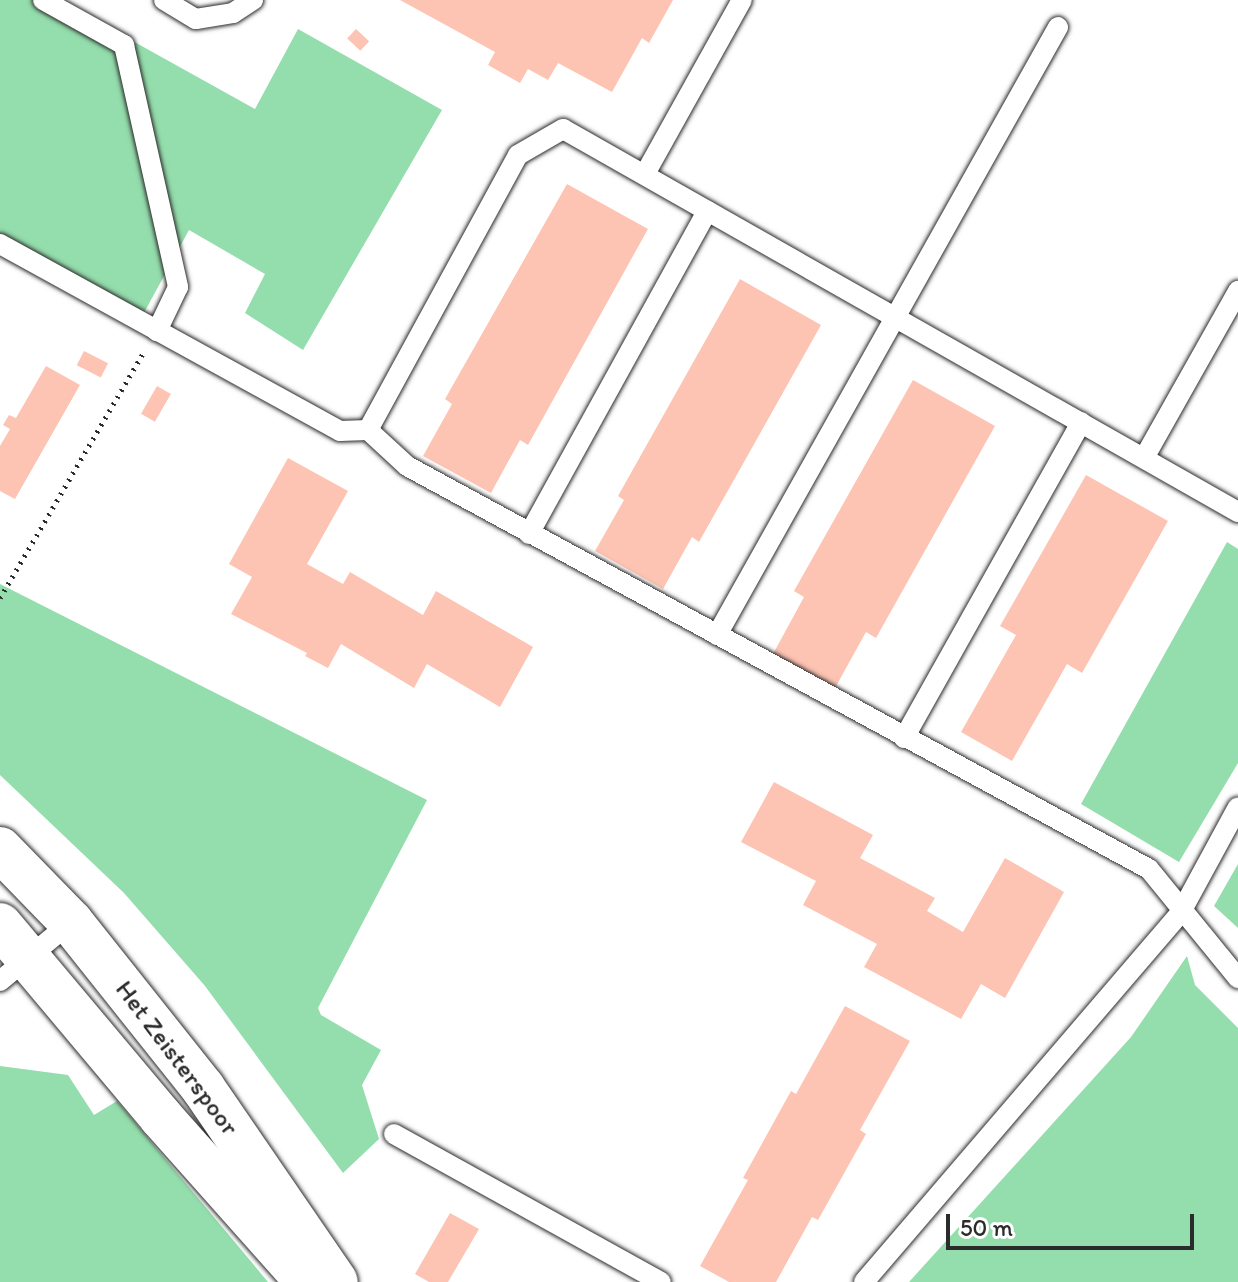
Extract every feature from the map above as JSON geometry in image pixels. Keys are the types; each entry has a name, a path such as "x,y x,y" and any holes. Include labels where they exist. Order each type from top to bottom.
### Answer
{"street":[{"name":"Het Zeisterspoor","path":"0,849 71,922 203,1088 336,1282"},
{"name":"Het Zeisterspoor","path":"9,955 161,1117 308,1282"}],"lane":[{"path":"43,0 124,45 178,287 157,331"},
{"path":"164,0 196,19 233,13 253,0"},
{"path":"645,174 742,0"},
{"path":"717,635 1058,27"},
{"path":"368,430 518,155 563,129 1238,512"},
{"path":"529,534 707,211"},
{"path":"0,244 340,431 368,430 407,466 1149,869 1181,912 1238,978"},
{"path":"1144,458 1238,291"},
{"path":"904,738 1081,422"},
{"path":"864,1282 1181,912 1238,807"},
{"path":"9,955 71,922"},
{"path":"394,1134 661,1282"}],"path":[{"path":"0,598 91,438 157,331"}],"green space":[{"path":"0,0 59,0 255,109 298,29 442,110 303,350 245,313 265,274 189,230 139,322 0,243"},
{"path":"1227,542 1238,549 1238,763 1179,862 1081,804"},
{"path":"0,584 427,800 318,1008 321,1015 381,1050 362,1085 379,1139 343,1173 205,986 124,893 0,775"},
{"path":"1238,864 1238,928 1214,906"},
{"path":"1187,956 1195,985 1238,1028 1238,1282 909,1282 1131,1037"},
{"path":"0,1066 68,1075 94,1115 117,1101 268,1282 0,1282"}],"building":[{"path":"400,0 673,0 649,43 642,38 612,92 558,63 548,80 528,69 520,83 488,65 495,52"},
{"path":"356,29 369,41 360,51 347,39"},
{"path":"567,184 648,229 528,445 520,440 491,493 423,456 452,404 445,399"},
{"path":"740,279 821,325 699,542 692,537 663,589 595,551 624,500 618,496"},
{"path":"84,351 108,363 101,378 77,365"},
{"path":"46,366 80,385 15,499 0,491 0,446 10,429 3,425 9,415 16,418"},
{"path":"913,380 995,426 876,638 866,632 835,688 773,654 804,597 794,591"},
{"path":"157,386 171,394 155,422 141,414"},
{"path":"288,458 348,491 307,564 343,584 350,572 423,615 436,591 533,647 500,707 427,664 414,688 341,644 328,668 305,656 307,653 231,614 252,577 229,564"},
{"path":"1086,475 1168,521 1082,673 1067,664 1012,761 961,732 1016,635 1000,626"},
{"path":"774,782 873,835 860,858 935,898 927,911 963,932 1005,858 1064,892 1005,998 981,984 961,1019 864,967 877,944 803,905 816,881 741,842"},
{"path":"845,1006 910,1041 860,1130 866,1134 818,1220 812,1217 776,1282 729,1282 700,1266 748,1180 743,1178 791,1091 796,1094"},
{"path":"450,1213 479,1229 448,1282 429,1282 415,1274"}]}
